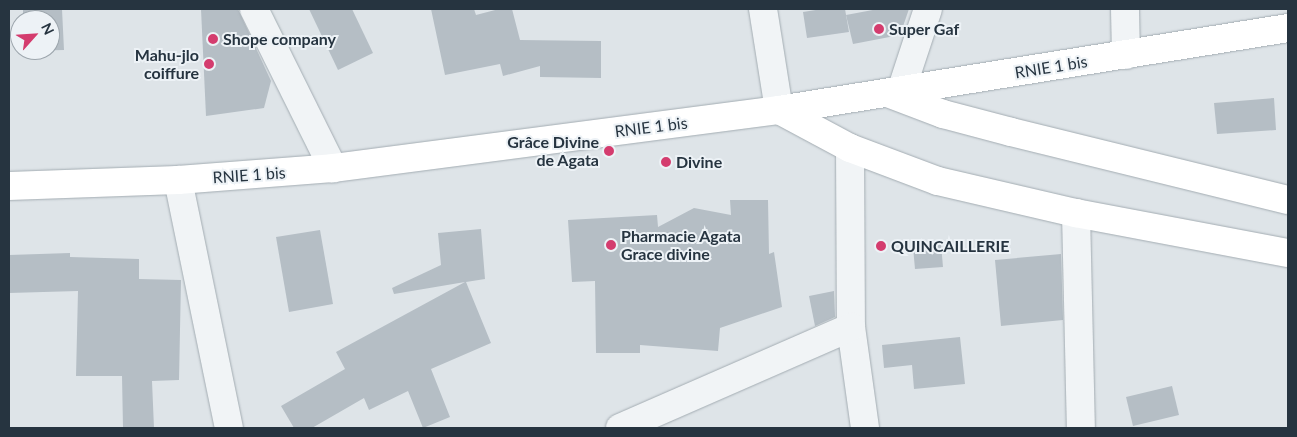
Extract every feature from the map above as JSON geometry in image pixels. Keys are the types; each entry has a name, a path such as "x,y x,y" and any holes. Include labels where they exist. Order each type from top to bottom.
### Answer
{"main road":[{"name":"RNIE 1 bis","path":"9,186 178,180 333,168 779,110 1288,28"},
{"path":"896,92 943,114 1288,200"},
{"path":"779,110 850,148 938,181 1076,214 1288,253"}],"street":[{"path":"254,9 333,168"},
{"path":"762,9 779,110"},
{"path":"896,92 928,9"},
{"path":"1125,9 1126,55"},
{"path":"850,148 850,327 865,428"},
{"path":"178,180 229,428"},
{"path":"1076,214 1081,428"},
{"path":"620,428 850,327"}],"building":[{"path":"62,9 64,50 60,50 60,10 23,10"},
{"path":"201,9 238,9 271,81 264,108 206,116"},
{"path":"309,9 352,9 373,53 338,70"},
{"path":"431,9 474,9 476,15 499,9 512,9 520,40 601,41 601,78 540,77 540,66 503,76 500,64 445,75"},
{"path":"822,9 845,9 849,32 807,38 803,12"},
{"path":"878,9 909,9 900,35 853,44 846,15"},
{"path":"1274,98 1276,130 1217,134 1214,103"},
{"path":"730,200 768,200 769,254 774,252 782,307 720,328 718,351 640,345 640,353 596,353 595,281 572,282 568,220 657,215 658,227 694,208 731,215"},
{"path":"481,229 485,279 466,282 491,343 431,369 450,417 423,428 408,391 369,410 364,398 312,428 294,428 281,406 345,369 336,352 465,282 394,294 392,288 441,265 438,233"},
{"path":"320,230 333,304 289,312 276,237"},
{"path":"941,244 943,267 915,269 913,247"},
{"path":"70,253 70,257 139,259 139,279 181,280 179,380 152,381 154,428 123,428 122,376 76,376 78,291 9,293 9,255"},
{"path":"1061,254 1063,320 1001,326 995,260"},
{"path":"834,291 835,317 815,326 809,296"},
{"path":"960,337 965,384 914,389 912,365 884,368 882,345"},
{"path":"1172,386 1179,415 1133,426 1126,397"}],"place":[{"name":"Super Gaf","path":"879,29"},
{"name":"Shope company","path":"213,39"},
{"name":"Mahu-jlo coiffure","path":"209,64"},
{"name":"Grâce Divine de Agata","path":"609,151"},
{"name":"Divine","path":"666,162"},
{"name":"Pharmacie Agata Grace divine","path":"611,245"},
{"name":"QUINCAILLERIE","path":"881,246"}]}
